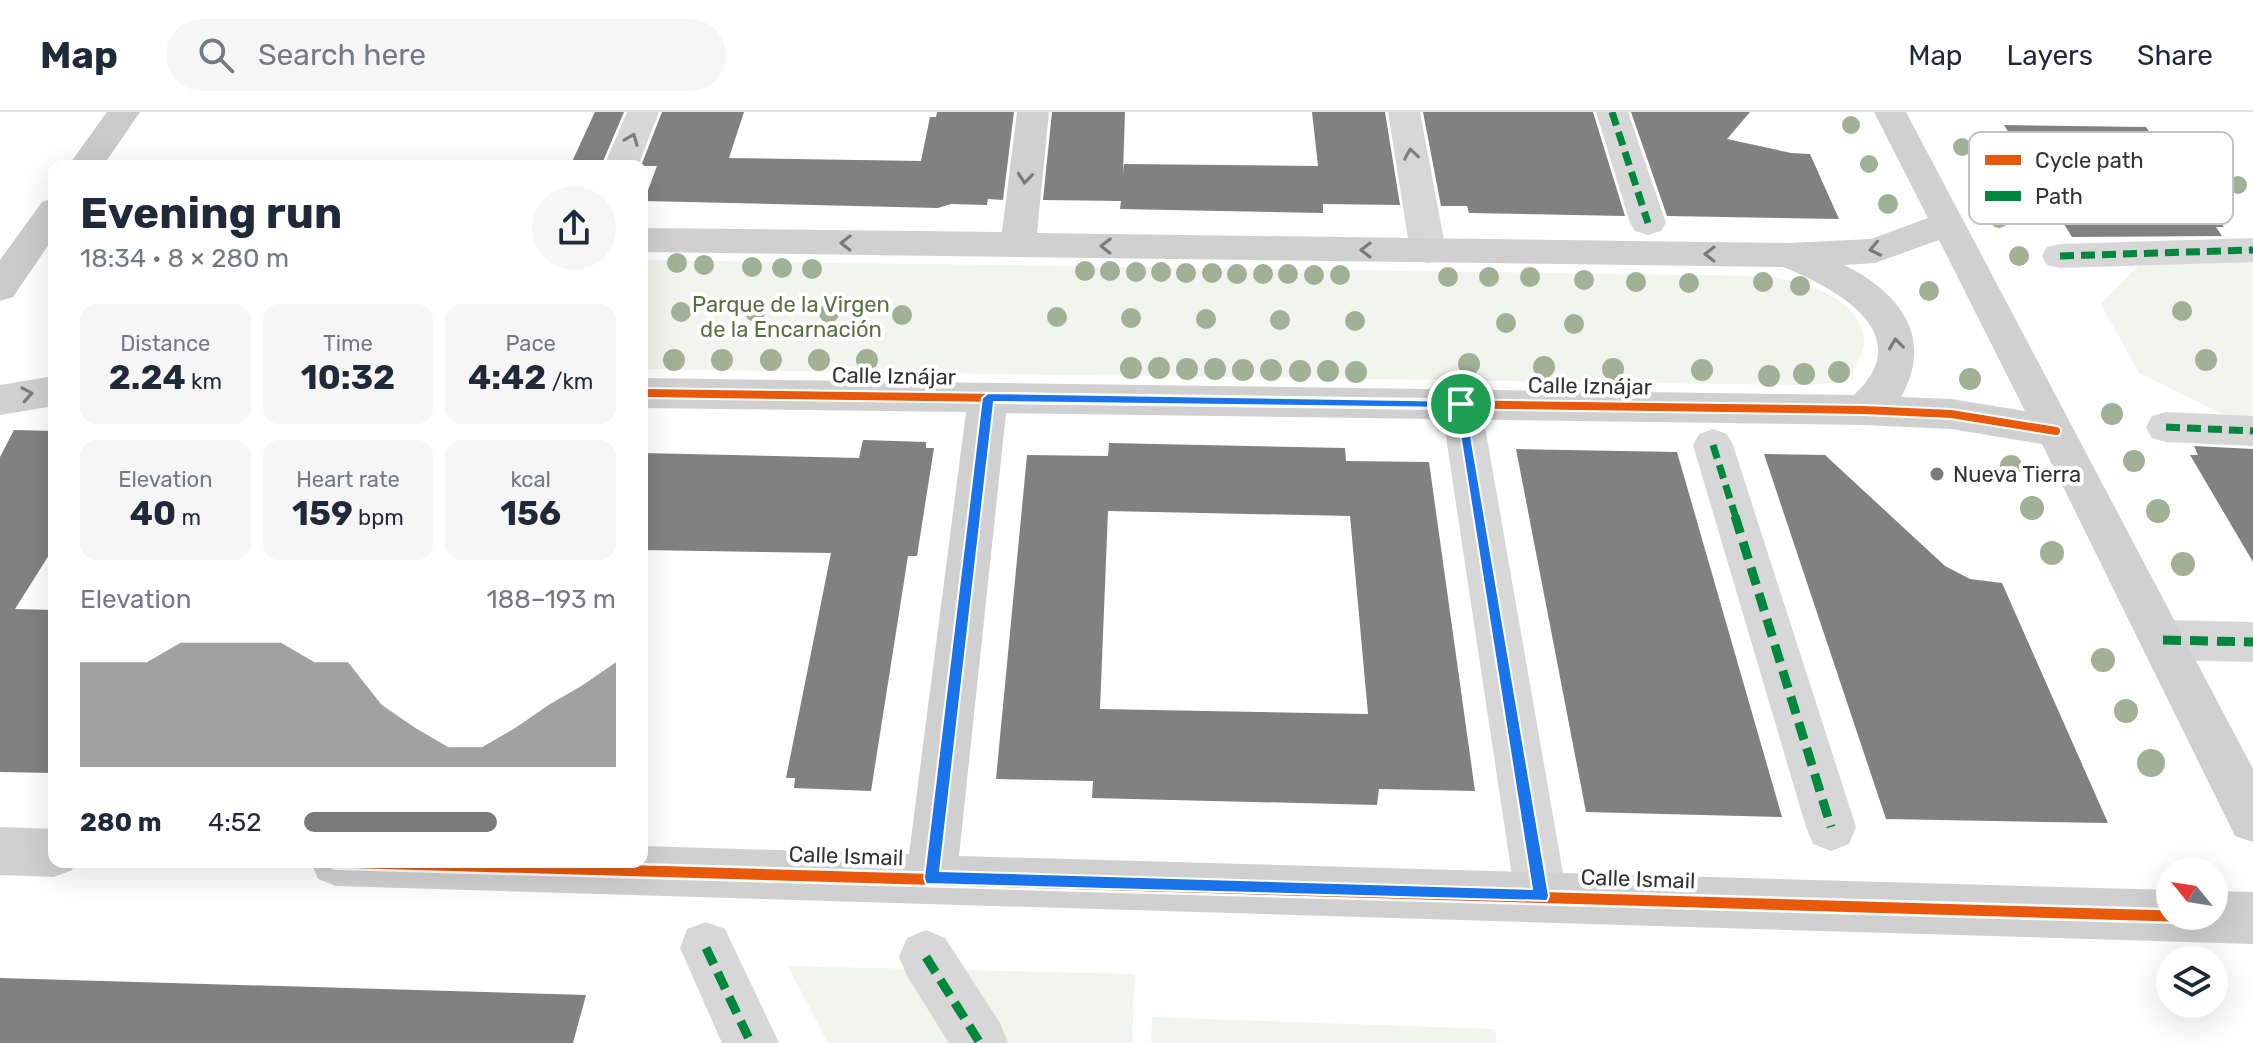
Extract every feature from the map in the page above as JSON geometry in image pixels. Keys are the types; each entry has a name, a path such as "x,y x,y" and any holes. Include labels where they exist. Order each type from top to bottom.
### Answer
{"main road":[{"path":"89,160 124,112"},
{"path":"0,288 48,222"}],"street":[{"path":"623,160 643,112"},
{"path":"1018,245 1033,112"},
{"path":"1404,112 1428,251"},
{"path":"1612,112 1648,223"},
{"path":"1890,112 2253,819"},
{"path":"648,240 1788,255 1875,251 1948,223"},
{"path":"2060,256 2253,250"},
{"path":"1788,255 1831,271 1863,292 1883,311 1895,331 1898,360 1888,385 1864,410"},
{"path":"0,400 48,392"},
{"name":"Calle Iznájar","path":"648,393 1864,410 1951,414 2056,431"},
{"path":"931,878 988,398"},
{"path":"1461,404 1541,896"},
{"path":"2166,427 2253,431"},
{"path":"1713,445 1831,827"},
{"path":"2163,640 2253,642"},
{"path":"0,851 48,853"},
{"name":"Calle Ismail","path":"574,868 2156,915"},
{"name":"Calle Ismail","path":"2228,917 2253,918"},
{"path":"706,948 751,1043"},
{"path":"926,957 980,1043"}],"green space":[{"path":"2147,257 2253,259 2253,422 2239,422 2139,373 2101,304"},
{"name":"Parque de la Virgen de la Encarnación","path":"648,260 1765,276 1810,286 1825,293 1851,311 1859,323 1864,343 1852,373 1832,383 648,369"},
{"path":"788,966 1135,974 1132,1043 828,1043"},
{"path":"1152,1017 1495,1029 1497,1043 1151,1043"}],"building":[{"path":"595,112 624,112 604,160 573,160"},
{"path":"662,112 744,112 729,158 921,161 930,117 936,117 937,112 1014,112 1003,200 988,199 987,205 951,204 938,208 648,201 648,190 657,166 648,166 648,160 643,160"},
{"path":"1052,112 1125,112 1123,173 1124,164 1318,166 1312,112 1385,112 1400,205 1323,204 1323,213 1120,209 1121,201 1043,200"},
{"path":"1423,112 1593,112 1625,216 1469,213 1467,206 1441,206"},
{"path":"1631,112 1750,112 1727,139 1810,154 1839,219 1667,216"},
{"path":"2004,125 2146,127 2149,132 2008,132"},
{"path":"2064,224 2222,224 2224,227 2216,227 2222,236 2072,237"},
{"path":"14,430 48,431 48,557 15,609 48,610 48,773 0,772 0,457"},
{"path":"863,440 926,442 926,448 934,448 917,556 908,556 871,791 794,788 795,778 786,778 831,553 648,550 648,453 859,458"},
{"path":"1109,443 1345,448 1346,461 1429,462 1475,791 1379,789 1377,805 1092,798 1093,781 996,779 1027,455 1108,456","holes":["1108,511 1350,516 1368,714 1100,709"]},
{"path":"2194,446 2253,449 2253,562 2190,455 2198,455"},
{"path":"1516,449 1677,452 1782,817 1586,812"},
{"path":"1764,454 1825,455 1945,566 1970,579 2002,583 2108,823 1886,819"},
{"path":"0,978 586,995 573,1043 0,1043"}],"marked path":[{"path":"1612,112 1648,223"},
{"path":"2060,256 2253,250"},
{"path":"2166,427 2253,431"},
{"path":"1713,445 1831,827"},
{"path":"2163,640 2253,642"},
{"path":"706,948 751,1043"},
{"path":"926,957 980,1043"}],"cycle path":[{"path":"648,393 1864,410 1951,414 2056,431"},
{"path":"540,868 2156,916"}],"place":[{"name":"Nueva Tierra","path":"1937,474"}],"route":[{"path":"988,398 1461,404 1541,896 931,878 988,398"}]}
